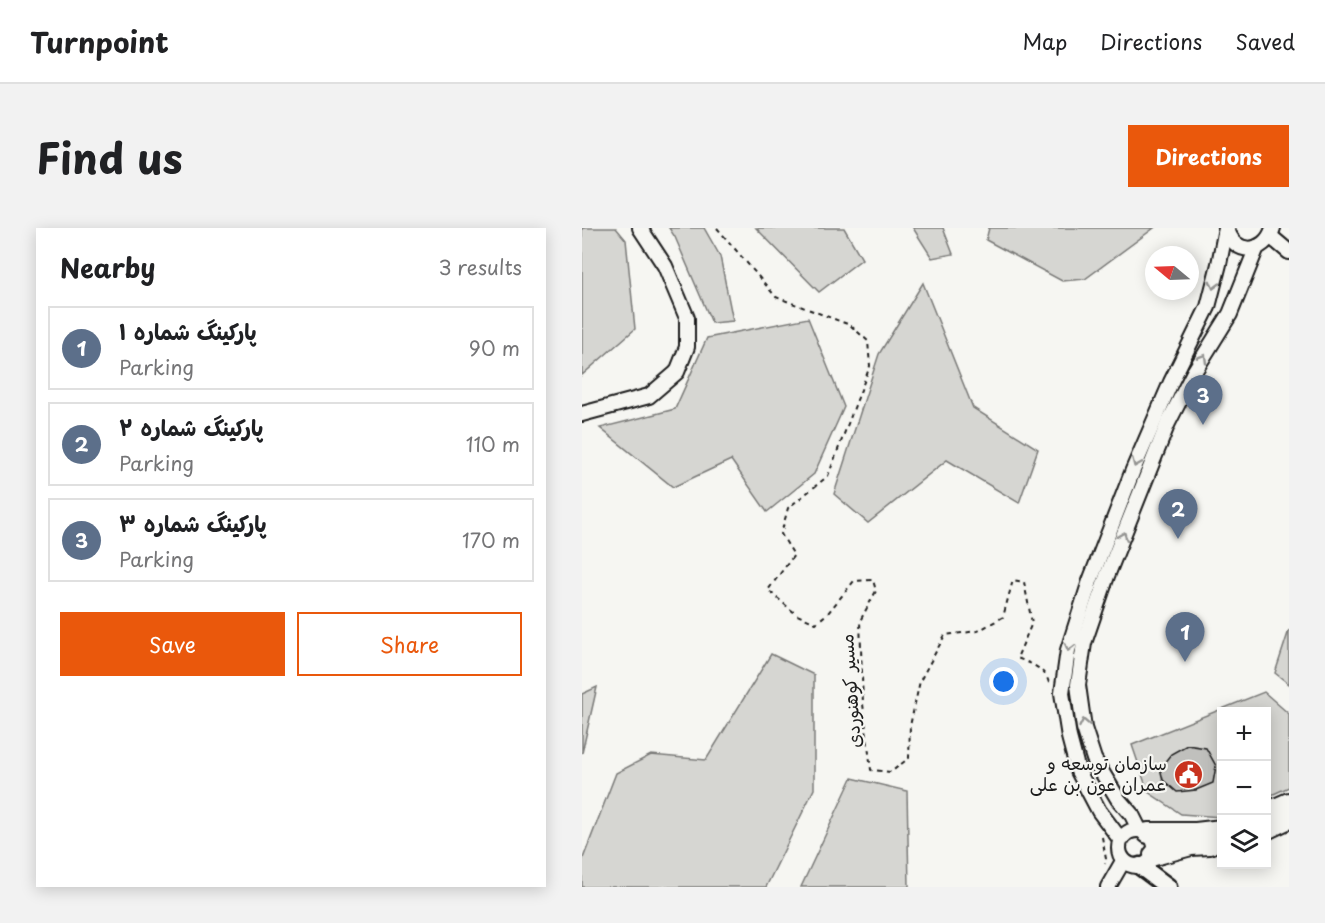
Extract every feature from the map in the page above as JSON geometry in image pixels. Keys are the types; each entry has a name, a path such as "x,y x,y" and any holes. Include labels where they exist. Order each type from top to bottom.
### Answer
{"highway":[{"path":"1271,811 1289,803"},
{"path":"1271,827 1289,818"},
{"path":"1144,831 1196,833 1217,830"},
{"path":"1147,864 1191,845 1217,843"}],"main road":[{"path":"1147,864 1168,887"}],"street":[{"path":"582,414 650,396 677,372 687,347 687,318 665,266 640,228"},
{"path":"1227,228 1231,239 1236,244 1250,248 1264,243 1271,232 1289,252"},
{"path":"1120,839 1099,811 1078,771 1069,737 1062,693 1068,650 1090,581 1133,470 1171,382 1208,307 1227,228"},
{"path":"1144,831 1128,831 1120,839 1118,850 1123,861 1134,866 1147,864 1155,849 1155,843 1118,799 1094,759 1084,728 1078,685 1084,643 1107,576 1168,423 1194,372 1230,314 1257,247"},
{"path":"1108,887 1123,861"}],"path":[{"name":"مسیر کوهنوردی","path":"717,228 776,297 849,325 868,341 870,366 828,476 788,508 781,534 794,555 768,590 797,615 816,623 828,614 854,581 873,580 876,591 860,621 863,704 871,770 891,772 909,758 910,726 920,681 945,635 978,631 1003,617 1013,580 1024,582 1032,623 1017,658 1033,664 1047,675 1050,686 1055,692 1062,693"},
{"path":"1099,811 1106,859 1104,868"}],"shaded area":[{"path":"582,228 616,228 626,240 635,329 582,375"},
{"path":"669,228 704,228 720,256 733,321 712,323"},
{"path":"756,228 844,228 862,259 819,292"},
{"path":"913,228 943,228 953,254 932,258"},
{"path":"989,228 1154,228 1085,279 1062,281 986,240"},
{"path":"923,283 973,408 1038,449 1019,503 947,460 868,523 834,494 879,354"},
{"path":"808,318 844,407 814,474 767,512 731,460 673,487 600,428 675,409 707,338"},
{"path":"1289,630 1289,684 1275,673"},
{"path":"771,654 814,675 814,789 766,887 582,887 582,861 616,773 651,755 706,760"},
{"path":"597,687 582,753 582,694"},
{"path":"1264,692 1289,714 1289,787 1271,795 1271,707 1227,707"},
{"path":"1217,711 1217,817 1181,814 1148,792 1132,745"},
{"path":"852,778 907,791 909,887 801,887"}],"building":[{"name":"سازمان توسعه و عمران عون بن علی","path":"1187,745 1206,748 1216,766 1213,783 1196,790 1177,792 1163,780 1160,768 1171,754"}],"place":[{"name":"پارکینگ شماره ۳","path":"1203,425"},
{"name":"پارکینگ شماره ۲","path":"1178,539"},
{"name":"پارکینگ شماره ۱","path":"1185,662"},
{"name":"سازمان توسعه و عمران عون بن علی","path":"1188,774"}]}
